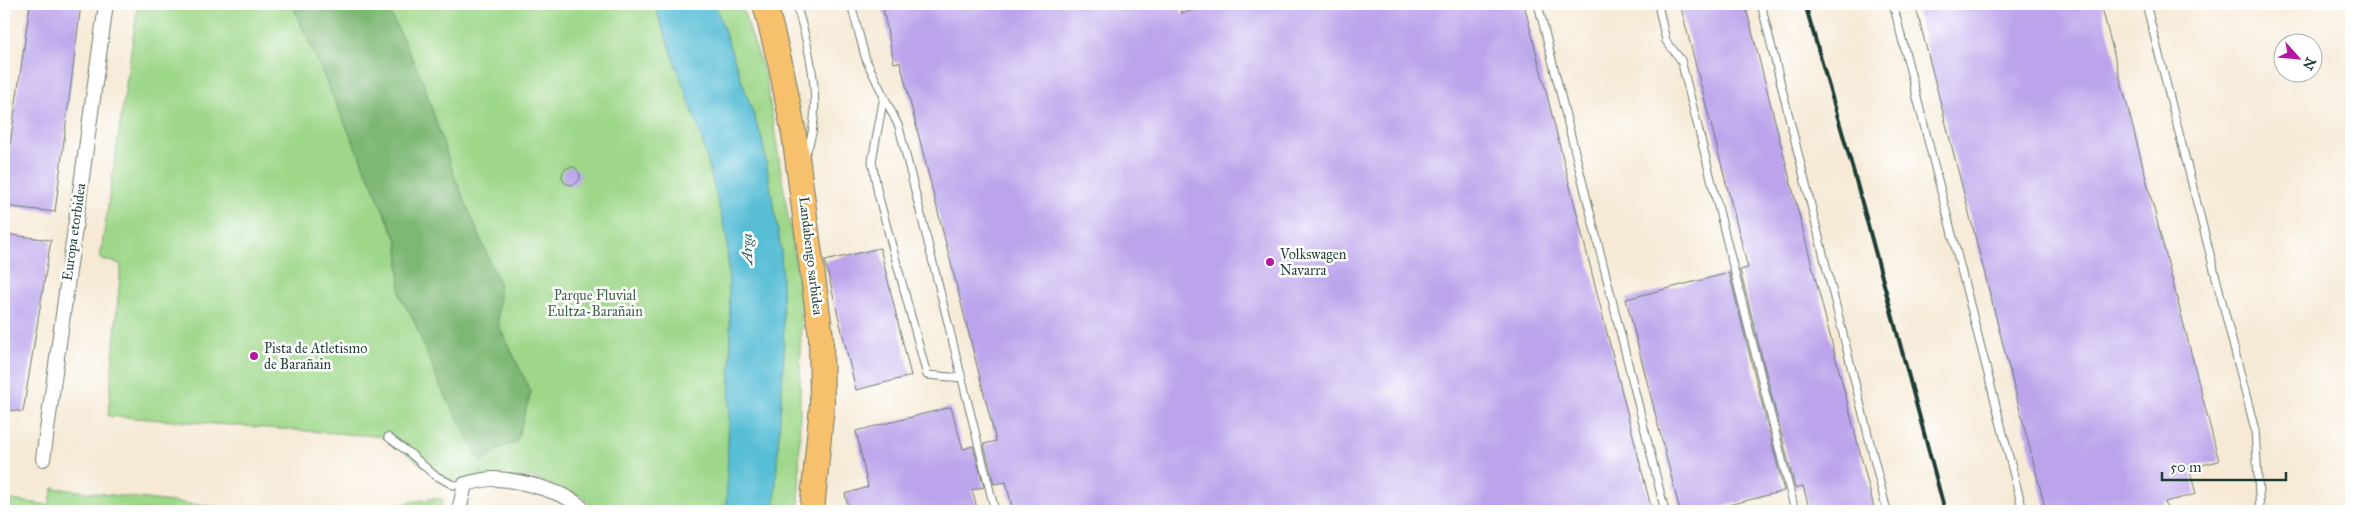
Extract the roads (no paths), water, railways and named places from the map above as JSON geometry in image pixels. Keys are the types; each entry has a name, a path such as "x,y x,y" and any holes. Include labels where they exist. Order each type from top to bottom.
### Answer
{"highway":[{"name":"Landabengo sarbidea","path":"765,4 781,67 799,167 822,337 822,405 812,511"}],"street":[{"name":"Europa etorbidea","path":"43,460 106,4"},
{"path":"459,511 465,484 495,479 525,484 562,496 584,511"}],"lane":[{"path":"796,4 808,51 815,98 814,122 809,146 799,167"},
{"path":"851,4 866,60 899,127 995,511"},
{"path":"1538,4 1665,511"},
{"path":"1658,4 1666,41 1682,60 1795,511"},
{"path":"1761,4 1887,511"},
{"path":"1893,4 2023,511"},
{"path":"2146,4 2255,430 2260,511"},
{"path":"884,96 872,161 878,194 924,365 927,375 962,378"},
{"path":"388,437 433,474 453,485 465,484"},
{"path":"1745,511 1754,509 1755,511"}],"water":[{"name":"Arga","path":"654,4 715,4 762,139 781,249 784,354 774,511 726,511 731,344 727,238 700,132"}],"railway":[{"path":"1805,4 1854,173 1945,511"}],"place":[{"name":"Volkswagen Navarra","path":"1270,262"},
{"name":"Pista de Atletismo de Barañain","path":"254,356"}],"park label":[{"name":"Parque Fluvial Eultza-Barañain","path":"595,304"}]}
